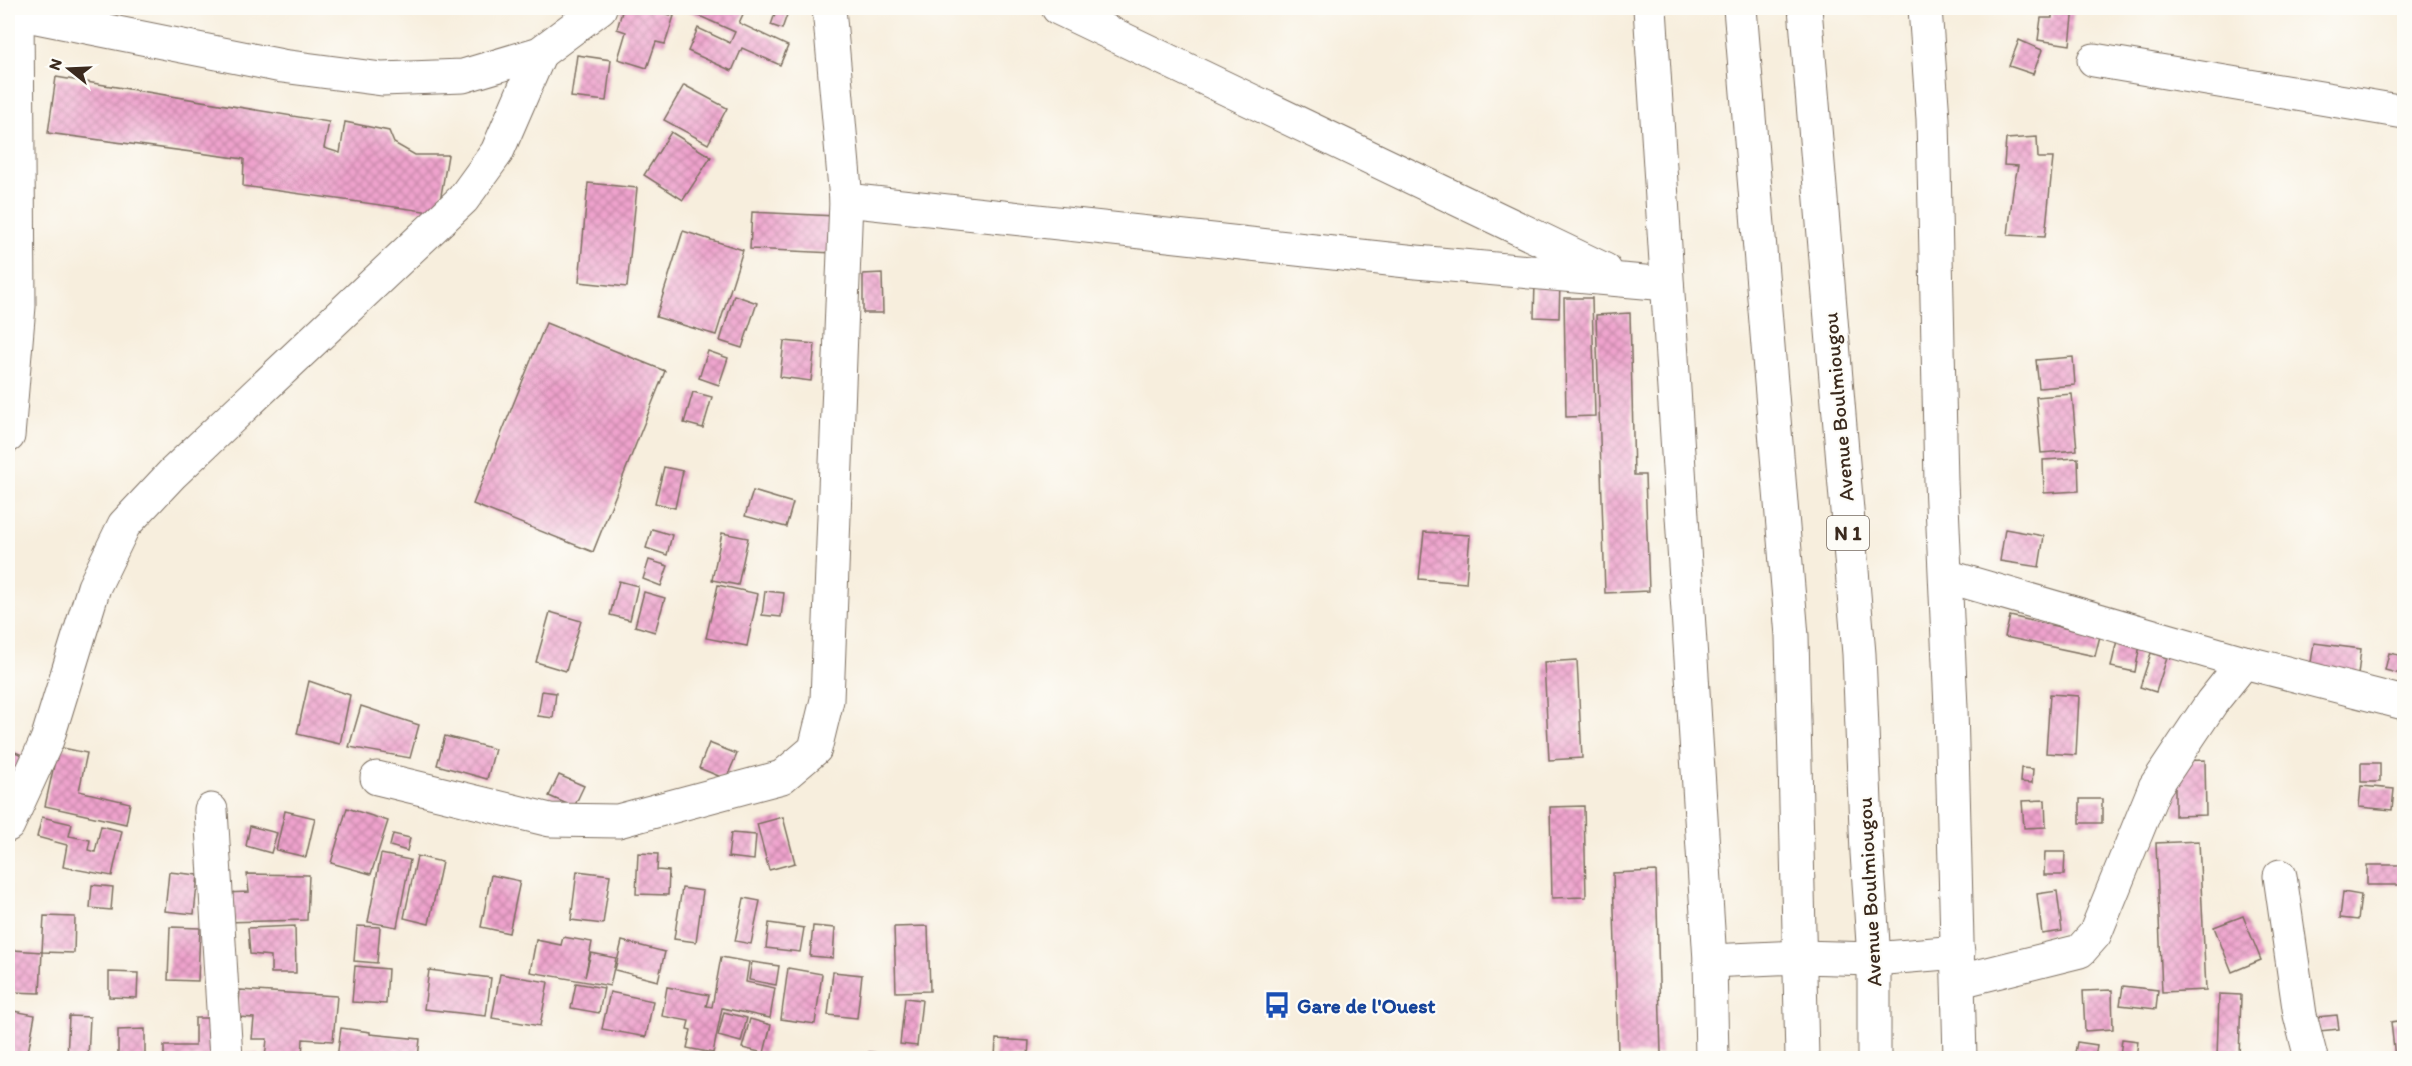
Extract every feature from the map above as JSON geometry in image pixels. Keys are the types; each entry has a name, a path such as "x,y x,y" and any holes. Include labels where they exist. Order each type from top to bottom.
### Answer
{"main road":[{"path":"8,436 18,306 14,11 282,66 382,79 464,76 540,53 600,8"},
{"path":"376,778 550,820 618,821 782,777 815,749 827,700 846,200 829,8"},
{"path":"1058,8 1625,280"},
{"path":"1650,8 1710,961 1712,1059"},
{"path":"1740,8 1792,636 1802,1059"},
{"name":"Avenue Boulmiougou","path":"1805,8 1858,654 1874,959 1874,1059"},
{"path":"1925,8 1933,119 1940,471 1946,576 1960,1059"},
{"path":"8,825 47,740 94,587 124,525 172,474 463,200 497,152 540,53"},
{"path":"2094,60 2404,112"},
{"path":"846,200 1404,260 1667,284"},
{"path":"1946,576 2244,662 2404,703"},
{"path":"1710,961 1800,957 1874,959 1959,966 2080,951 2095,934 2155,787 2212,702 2244,662"},
{"path":"211,810 226,1059"},
{"path":"2280,876 2300,1015 2309,1057"}],"building":[{"path":"623,8 647,8 674,16 665,44 656,42 647,68 618,59 626,32 617,29"},
{"path":"687,8 734,8 744,12 739,23 788,46 780,65 742,48 732,71 688,51 698,28 730,43 735,32 686,10"},
{"path":"777,8 788,12 782,29 771,25"},
{"path":"2052,8 2074,8 2070,45 2038,40 2041,18 2052,18"},
{"path":"2019,40 2042,50 2033,74 2009,66"},
{"path":"577,55 611,60 606,101 571,97"},
{"path":"56,77 329,122 324,148 340,153 345,122 389,131 394,143 415,155 448,155 438,213 243,186 244,159 48,133"},
{"path":"684,85 727,108 708,144 664,120"},
{"path":"671,132 711,157 683,200 644,175"},
{"path":"2037,137 2038,158 2053,158 2045,237 2008,235 2018,166 2004,165 2006,139"},
{"path":"588,183 637,188 627,287 579,282"},
{"path":"752,212 836,216 834,253 750,249"},
{"path":"683,231 743,250 716,335 656,317"},
{"path":"882,273 883,313 863,313 863,274"},
{"path":"1535,283 1560,283 1559,318 1534,317"},
{"path":"734,295 757,303 742,348 720,341"},
{"path":"1564,298 1592,298 1595,416 1566,417"},
{"path":"1630,313 1634,475 1645,475 1649,591 1605,593 1596,315"},
{"path":"546,323 665,371 593,552 473,504"},
{"path":"784,341 815,344 811,381 780,377"},
{"path":"708,351 728,358 719,385 699,378"},
{"path":"2073,357 2075,385 2039,388 2036,360"},
{"path":"693,392 712,397 703,428 684,423"},
{"path":"2072,394 2077,450 2041,453 2036,397"},
{"path":"2078,458 2079,491 2044,493 2043,460"},
{"path":"664,467 683,471 675,508 655,503"},
{"path":"753,491 793,503 786,527 745,516"},
{"path":"652,529 672,535 667,555 646,548"},
{"path":"2005,529 2044,536 2039,567 2000,561"},
{"path":"1424,532 1470,535 1466,583 1419,579"},
{"path":"722,533 748,538 738,585 712,580"},
{"path":"649,560 668,566 661,586 643,579"},
{"path":"619,581 638,586 630,620 610,615"},
{"path":"718,585 758,594 747,646 706,638"},
{"path":"765,591 784,593 781,617 762,615"},
{"path":"644,592 665,598 655,632 635,626"},
{"path":"550,612 581,621 566,671 536,662"},
{"path":"2010,616 2100,636 2095,656 2005,637"},
{"path":"2117,640 2140,645 2135,672 2111,667"},
{"path":"2314,643 2361,649 2358,675 2310,669"},
{"path":"2151,653 2167,658 2156,692 2140,687"},
{"path":"2389,653 2404,656 2404,675 2385,670"},
{"path":"1577,660 1582,758 1549,760 1544,662"},
{"path":"309,681 350,695 340,744 297,734"},
{"path":"542,691 556,693 553,718 538,716"},
{"path":"2050,694 2079,696 2076,755 2046,753"},
{"path":"361,706 419,725 410,758 349,747"},
{"path":"445,736 495,749 487,779 437,765"},
{"path":"709,743 737,754 726,779 699,768"},
{"path":"58,747 87,753 79,791 130,803 126,824 45,806"},
{"path":"8,749 22,755 8,796"},
{"path":"2205,760 2206,815 2175,816 2175,761"},
{"path":"2361,763 2380,763 2380,782 2361,782"},
{"path":"2021,768 2033,769 2032,783 2020,782"},
{"path":"559,775 584,786 574,807 549,796"},
{"path":"2361,786 2394,789 2392,810 2359,807"},
{"path":"2080,799 2102,799 2102,823 2080,823"},
{"path":"2045,800 2046,827 2024,828 2022,801"},
{"path":"1584,806 1586,897 1552,898 1550,807"},
{"path":"347,808 388,821 371,874 331,863"},
{"path":"285,811 315,818 306,857 276,850"},
{"path":"42,817 72,824 69,836 90,840 88,850 95,852 101,826 122,831 112,876 63,867 67,845 37,837"},
{"path":"783,817 795,863 769,870 757,824"},
{"path":"250,826 277,833 271,853 246,846"},
{"path":"731,833 756,835 754,860 728,857"},
{"path":"393,834 410,838 407,851 390,846"},
{"path":"2199,841 2206,990 2162,992 2156,843"},
{"path":"2045,852 2065,852 2064,875 2044,875"},
{"path":"638,853 658,854 657,870 669,871 668,895 636,894"},
{"path":"381,854 410,860 397,927 368,922"},
{"path":"417,856 442,862 429,924 404,918"},
{"path":"2367,865 2404,865 2404,885 2367,885"},
{"path":"577,871 610,875 603,924 571,920"},
{"path":"1656,871 1661,1054 1618,1055 1613,873"},
{"path":"169,872 198,875 194,914 165,911"},
{"path":"247,874 309,875 307,920 225,922 223,893 249,892"},
{"path":"491,875 520,881 509,933 481,927"},
{"path":"92,885 113,887 111,910 90,908"},
{"path":"682,888 703,891 696,942 674,939"},
{"path":"2057,891 2062,931 2042,934 2037,894"},
{"path":"2343,892 2361,895 2358,920 2340,918"},
{"path":"744,898 760,901 751,944 735,941"},
{"path":"44,916 75,917 74,953 42,952"},
{"path":"2243,916 2261,960 2232,972 2214,927"},
{"path":"769,923 804,928 800,952 766,948"},
{"path":"295,926 296,973 271,973 271,956 250,954 248,928"},
{"path":"357,926 380,927 377,963 354,961"},
{"path":"813,926 835,928 833,958 810,956"},
{"path":"928,926 930,991 896,992 894,927"},
{"path":"170,927 200,928 198,981 168,980"},
{"path":"563,937 592,942 585,977 591,953 616,958 610,986 530,972 536,940 561,945"},
{"path":"622,941 665,952 658,981 615,970"},
{"path":"13,950 42,952 40,993 11,992"},
{"path":"721,957 749,962 746,982 775,988 770,1018 722,1008 713,1053 687,1048 691,1030 687,1029 689,1021 662,1016 667,987 709,995 706,1006 712,1007"},
{"path":"752,962 779,966 776,985 749,980"},
{"path":"355,966 388,969 386,1004 352,1002"},
{"path":"788,968 822,974 815,1024 781,1019"},
{"path":"429,970 491,978 486,1016 424,1009"},
{"path":"109,972 138,973 137,998 109,997"},
{"path":"833,972 862,975 857,1018 828,1015"},
{"path":"500,974 548,982 540,1026 492,1018"},
{"path":"576,983 604,988 599,1013 571,1008"},
{"path":"2123,986 2158,990 2156,1009 2120,1005"},
{"path":"240,990 337,996 333,1041 303,1039 302,1058 265,1058 267,1039 252,1039 254,1018 238,1017"},
{"path":"2112,990 2113,1029 2085,1031 2083,991"},
{"path":"610,992 653,1001 646,1037 602,1029"},
{"path":"2219,994 2241,995 2239,1058 2217,1058"},
{"path":"905,998 922,1000 917,1046 900,1044"},
{"path":"8,1010 35,1015 27,1058 8,1058"},
{"path":"724,1012 747,1018 741,1042 718,1036"},
{"path":"2337,1015 2339,1029 2319,1031 2317,1017"},
{"path":"69,1016 90,1017 88,1058 67,1058"},
{"path":"195,1018 221,1018 222,1058 164,1058 164,1046 195,1046"},
{"path":"750,1019 771,1025 764,1053 742,1048"},
{"path":"2404,1020 2404,1058 2395,1058 2391,1022"},
{"path":"341,1028 370,1032 370,1034 420,1039 418,1058 337,1058"},
{"path":"145,1029 145,1058 118,1058 118,1030"},
{"path":"996,1039 1029,1041 1028,1058 995,1058"},
{"path":"2122,1039 2138,1041 2136,1058 2120,1056"},
{"path":"2077,1042 2097,1045 2095,1058 2074,1058"},
{"path":"869,1052 901,1055 901,1058 868,1058"},
{"path":"236,1053 258,1053 258,1058 236,1058"}],"place":[{"name":"Gare de l'Ouest","path":"1277,1005"}]}
